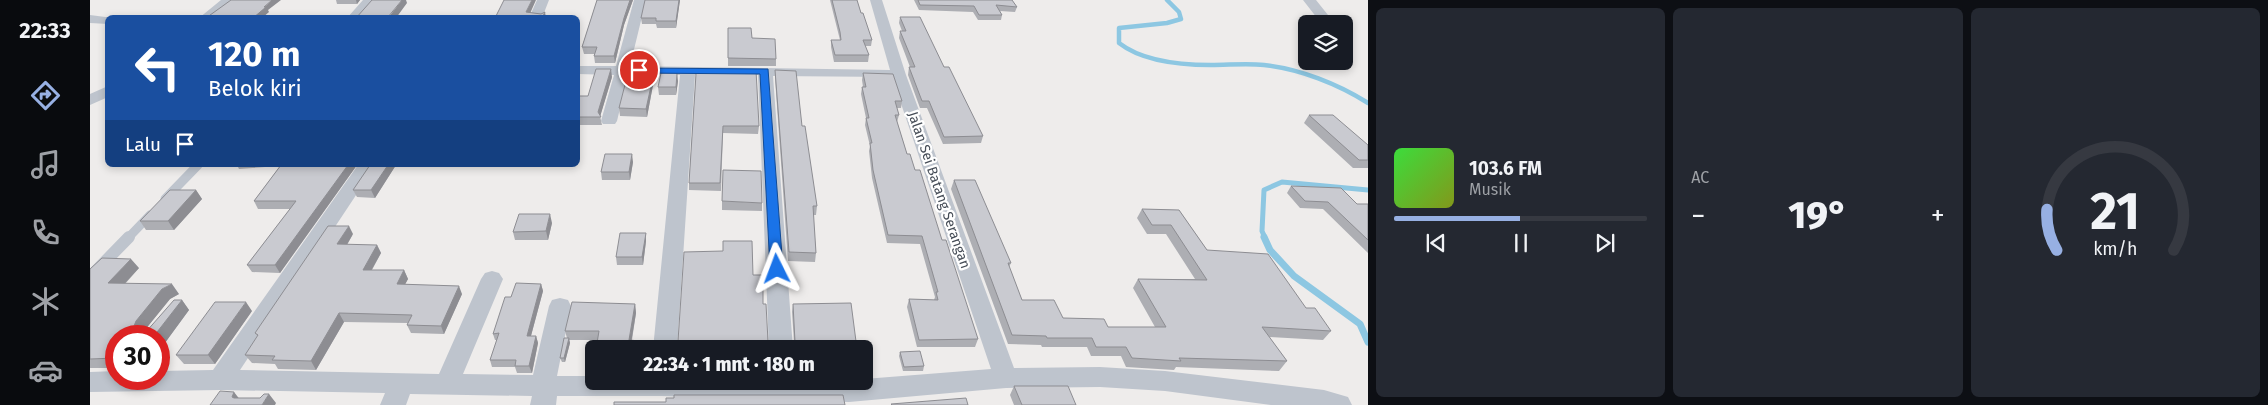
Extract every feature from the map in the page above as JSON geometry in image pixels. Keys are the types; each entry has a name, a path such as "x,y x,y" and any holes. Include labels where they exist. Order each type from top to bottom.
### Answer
{"street":[{"path":"209,15 229,0"},
{"path":"356,15 370,0"},
{"path":"536,15 543,0"},
{"path":"609,121 640,0"},
{"name":"Jalan Sei Batang Serangan","path":"876,0 899,75 1006,378"},
{"path":"1309,0 1321,15"},
{"path":"90,19 105,20"},
{"path":"580,70 765,71 899,75"},
{"path":"666,340 688,71"},
{"path":"765,71 780,340"},
{"path":"90,100 105,92"},
{"path":"220,380 366,167"},
{"path":"447,383 492,279"},
{"path":"544,392 560,306"},
{"path":"170,380 268,381 397,394 447,383 544,392 784,392 850,398 1006,378 1100,377 1165,381 1331,403"},
{"path":"254,405 268,381"}],"lane":[{"path":"90,277 196,167"}],"building":[{"path":"231,0 272,0 257,15 210,15"},
{"path":"372,0 402,0 390,15 359,15"},
{"path":"504,0 532,0 526,12 541,14 545,12 544,15 496,15"},
{"path":"597,0 630,0 614,56 594,56 597,47 582,47"},
{"path":"645,0 679,0 676,21 656,21 656,18 641,18"},
{"path":"832,0 857,0 872,40 863,40 869,55 835,55 831,40 841,40"},
{"path":"918,0 1012,0 1017,7 996,5 1002,15 979,15 974,6 920,5"},
{"path":"900,17 920,17 944,67 949,67 983,136 944,137 929,101 922,101 909,67 915,67 900,31 906,31"},
{"path":"728,28 751,28 752,38 775,39 776,59 728,58"},
{"path":"596,69 611,69 598,112 601,117 580,117 580,96 588,96"},
{"path":"756,70 759,126 723,126 720,183 689,183 696,74 698,71"},
{"path":"775,70 796,71 802,126 805,126 817,206 813,206 816,253 789,252"},
{"path":"661,73 677,73 676,87 658,87"},
{"path":"863,73 893,74 902,101 895,101 899,115 895,115 907,154 910,154 915,170 920,170 942,240 946,240 978,339 919,340 909,299 938,300 936,292 938,292 922,236 888,235 873,170 870,143 872,143 866,118 869,118 862,87 866,87"},
{"path":"627,77 653,77 646,109 619,108"},
{"path":"1309,115 1333,115 1368,145 1368,160 1359,160"},
{"path":"605,154 632,154 629,172 601,172"},
{"path":"280,167 347,167 275,265 247,265 296,201 254,201"},
{"path":"369,167 387,167 371,190 353,190"},
{"path":"723,170 761,171 762,203 722,201"},
{"path":"954,180 975,180 1011,263 1008,263 1022,300 1054,300 1063,318 1104,319 1108,327 1166,327 1138,279 1207,280 1171,225 1152,225 1142,209 1179,210 1207,250 1268,254 1306,308 1315,308 1331,331 1262,327 1287,361 1179,358 1181,361 1132,358 1126,347 1096,347 1092,338 1047,338 1046,336 1012,335"},
{"path":"1291,186 1341,188 1357,204 1368,204 1368,240 1328,202 1305,201"},
{"path":"170,190 196,190 168,221 140,221"},
{"path":"519,214 550,214 546,231 513,232"},
{"path":"328,226 349,226 337,244 377,245 363,270 404,270 397,284 459,286 441,326 407,325 412,315 339,313 311,361 272,360 275,356 245,355 258,335 255,333"},
{"path":"620,233 646,233 642,257 616,257"},
{"path":"723,241 752,241 753,275 763,275 763,304 766,304 768,340 678,340 684,252 723,251"},
{"path":"102,258 131,259 108,283 172,284 162,289 134,325 105,325 105,358 90,359 90,269"},
{"path":"516,283 541,284 527,336 536,336 529,366 515,366 516,360 490,360 499,333 493,334 505,297 511,297"},
{"path":"174,300 182,300 163,325 152,325"},
{"path":"215,302 246,302 208,355 176,355"},
{"path":"572,302 635,304 629,340 598,340 599,331 565,331"},
{"path":"851,303 856,340 795,340 793,304"},
{"path":"564,338 569,338 564,358 560,358"},
{"path":"920,351 924,366 904,367 900,352"},
{"path":"1014,386 1068,386 1076,405 1022,405"},
{"path":"220,391 234,392 232,397 234,398 260,398 264,394 269,394 262,405 210,405"},
{"path":"674,395 843,395 845,405 614,405 614,402 666,402 666,398 674,398"},
{"path":"966,398 968,405 891,404"}],"waterway":[{"path":"1167,0 1179,12 1181,19 1167,23 1119,28 1119,43 1139,54 1175,63 1200,65 1258,64 1291,70 1318,78 1368,103"},
{"path":"1265,238 1262,231 1264,190 1282,182 1368,190"},
{"path":"1264,237 1270,250 1294,276 1360,324 1368,342"}],"route":[{"path":"639,70 765,71 777,269"}]}
